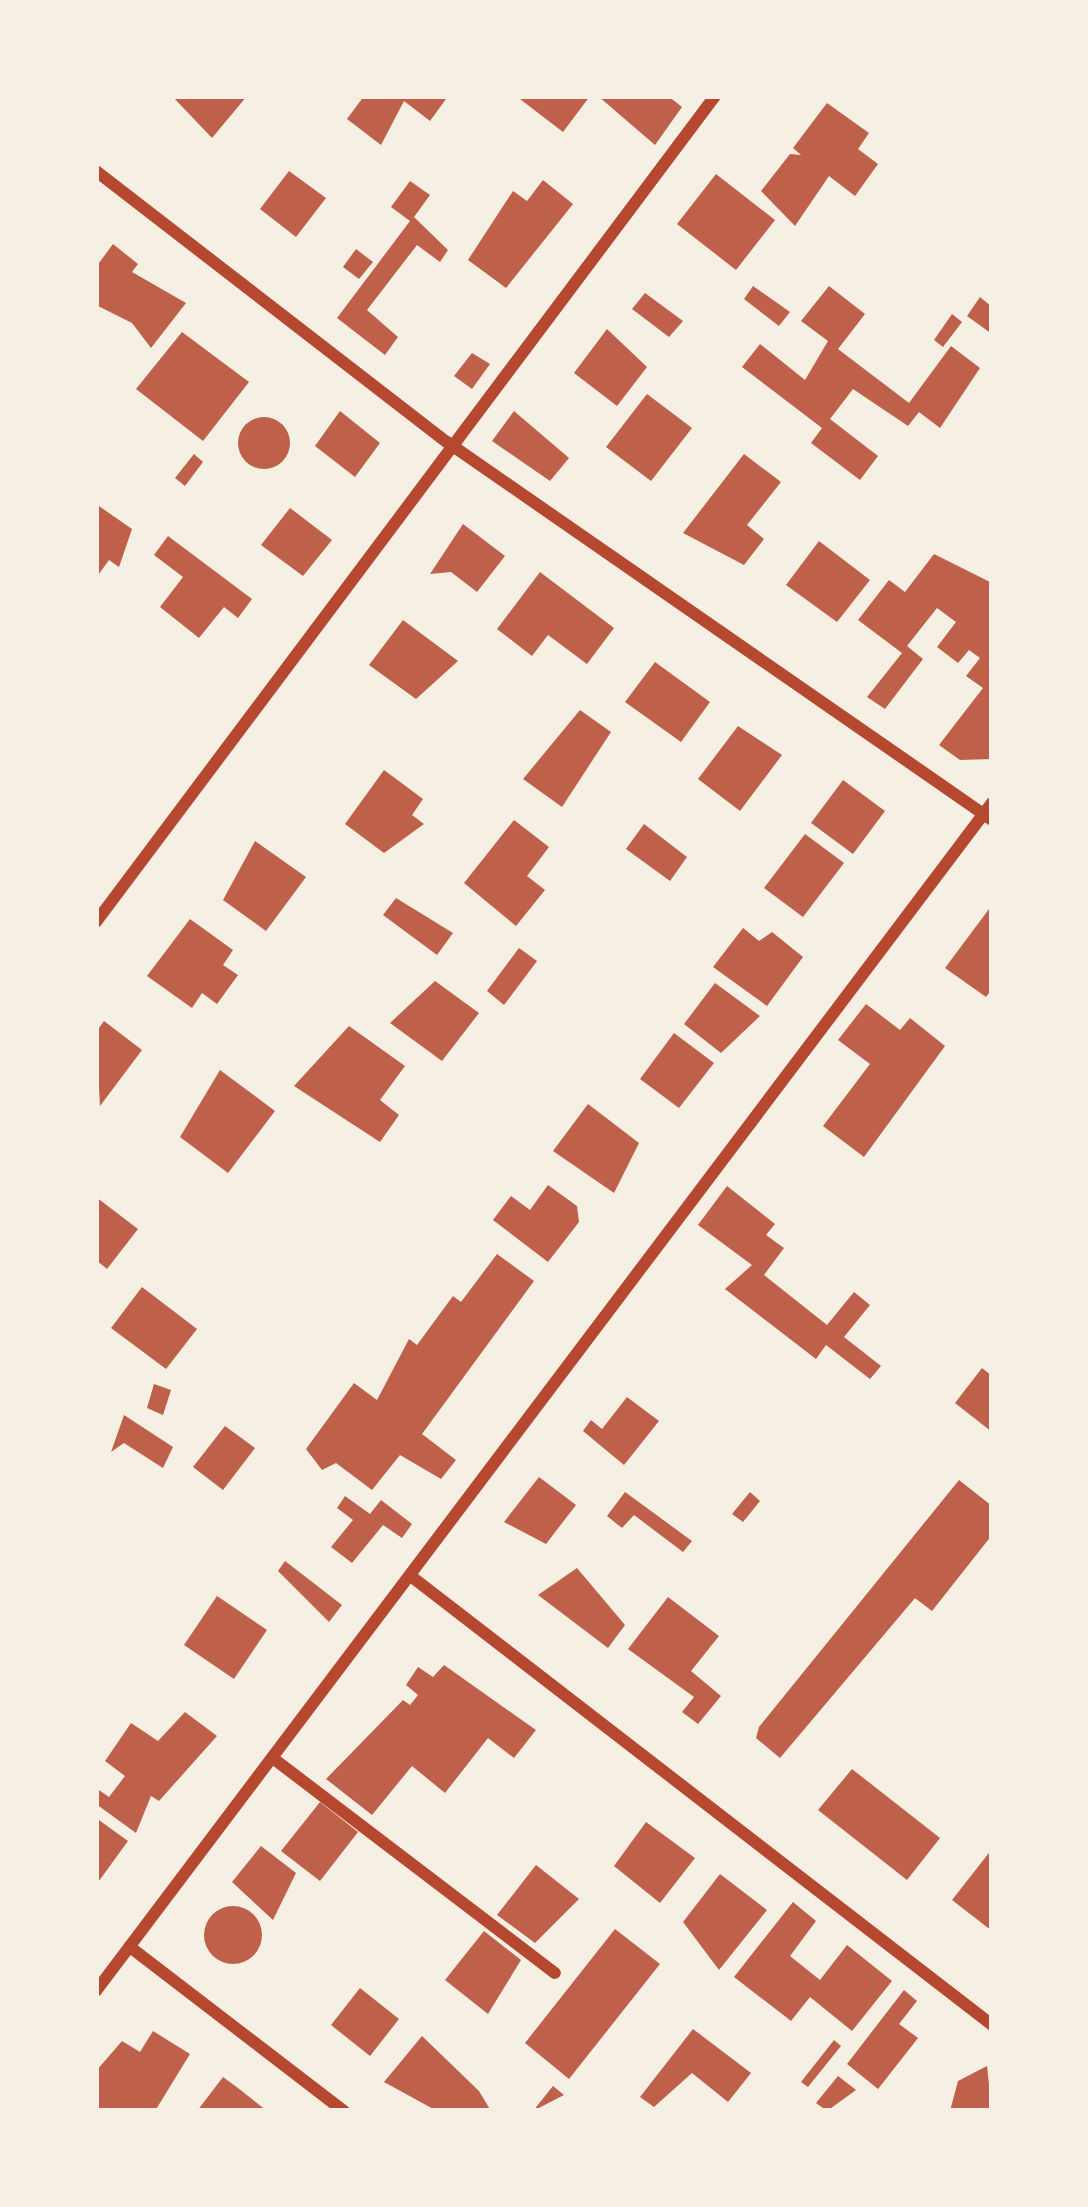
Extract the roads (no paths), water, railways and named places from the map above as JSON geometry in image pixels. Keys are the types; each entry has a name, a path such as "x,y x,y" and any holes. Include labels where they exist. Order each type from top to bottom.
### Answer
{"street":[{"path":"96,922 447,442 715,96"},
{"path":"96,171 447,442 989,812 96,1991"},
{"path":"412,1577 992,2025"},
{"path":"274,1759 555,1973"},
{"path":"130,1947 344,2111"}]}
